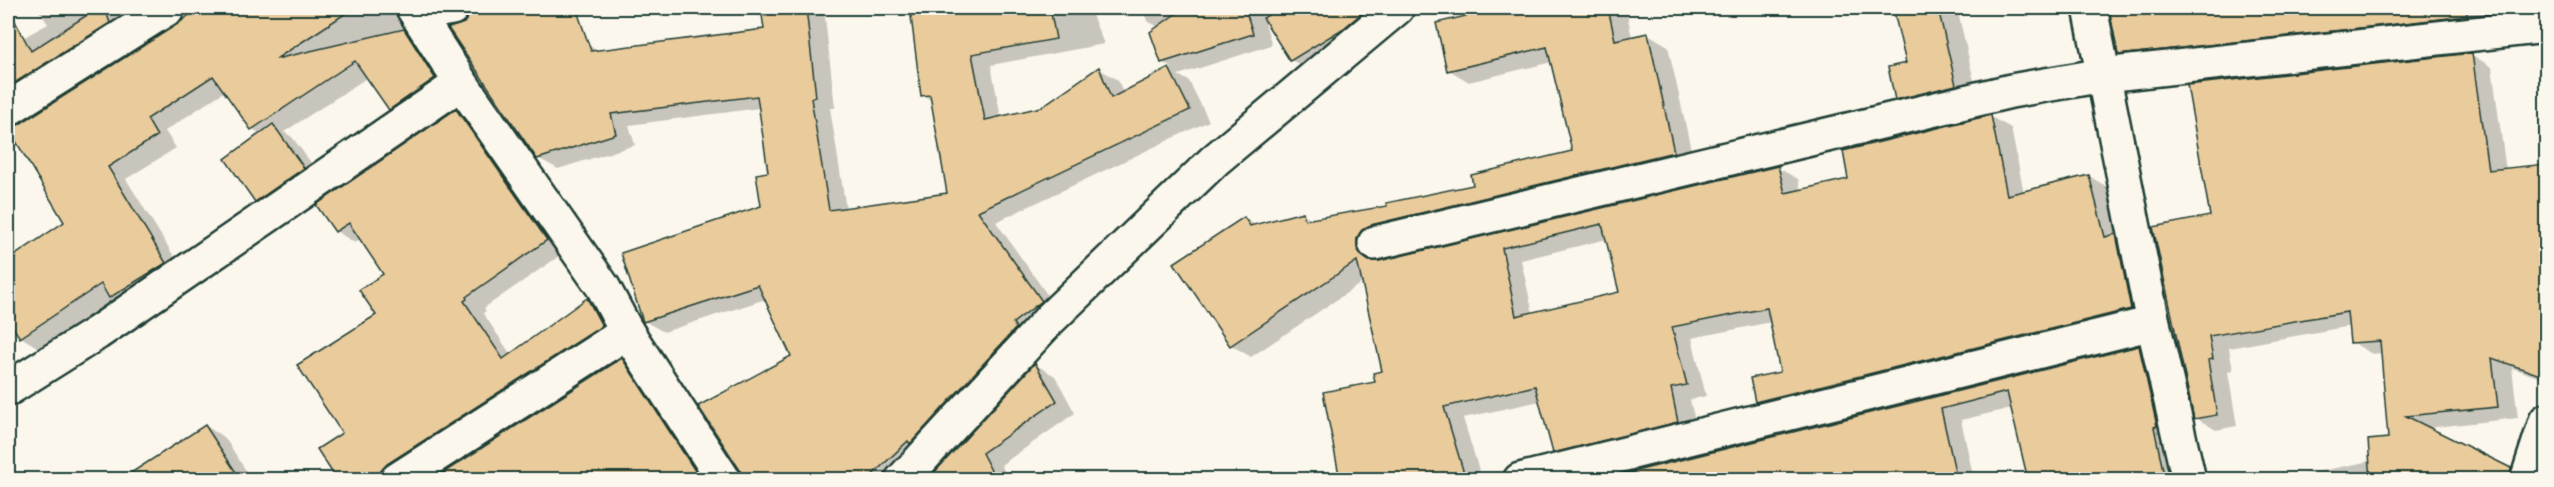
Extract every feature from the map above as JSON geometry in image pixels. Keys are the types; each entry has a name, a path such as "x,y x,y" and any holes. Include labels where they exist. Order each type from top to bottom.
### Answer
{"street":[{"path":"8,110 168,8"},
{"path":"452,8 415,11 460,83 603,287 627,332 724,480"},
{"path":"902,480 1051,318 1215,160 1397,8"},
{"path":"2090,8 2153,323 2189,480"},
{"path":"1375,243 2011,91 2104,75 2547,26"},
{"path":"8,389 97,333 460,83"},
{"path":"1520,480 2153,323"},
{"path":"397,480 627,332"},
{"path":"2527,480 2547,420"}],"building":[{"path":"8,8 31,51 98,8 105,8 110,23 8,87"},
{"path":"198,8 354,8 276,59 404,29 435,78 389,110 355,61 251,130 213,76 147,119 157,136 108,167 166,263 109,298 101,284 20,338 8,320 8,260 64,222 8,128 18,125 178,24"},
{"path":"496,8 576,8 591,51 764,29 761,8 806,8 816,97 811,98 829,210 947,193 930,95 921,96 910,8 1050,8 1056,39 972,54 985,120 1041,107 1099,67 1111,98 1169,68 1190,110 978,211 1042,301 1013,323 1016,328 910,444 908,441 867,480 743,480 740,470 698,406 791,356 758,285 643,322 621,253 761,206 756,174 768,172 757,96 611,114 616,134 537,159 448,28 464,23 470,14"},
{"path":"1184,8 1245,8 1253,34 1161,63 1150,32"},
{"path":"1279,8 1368,8 1344,28 1290,61 1263,18"},
{"path":"1464,8 1608,8 1615,40 1648,33 1674,152 1371,225 1362,230 1357,238 1357,247 1361,255 1369,261 1379,261 1778,166 1785,193 1848,179 1843,151 1991,115 2007,195 2089,175 2105,237 2116,234 2131,309 1755,402 1750,378 1780,372 1767,308 1672,327 1687,385 1671,388 1678,422 1553,453 1535,386 1444,407 1466,480 1340,480 1323,392 1375,382 1373,373 1382,371 1357,261 1230,346 1174,263 1244,217 1250,226 1303,212 1305,220 1387,206 1386,203 1473,185 1471,175 1572,151 1547,47 1447,71 1436,23 1466,16","holes":["1602,224 1619,292 1516,316 1502,248"]},
{"path":"1893,8 1938,8 1956,85 1895,100 1888,67 1906,63"},
{"path":"2109,8 2466,8 2467,16 2118,55"},
{"path":"2472,53 2488,170 2547,164 2547,355 2540,375 2492,358 2498,407 2406,416 2511,468 2509,480 2371,480 2368,440 2388,438 2380,341 2350,343 2347,312 2209,336 2213,359 2208,360 2217,415 2194,419 2153,227 2210,216 2187,85"},
{"path":"456,109 547,240 466,297 464,301 503,359 587,298 602,326 387,464 378,480 337,480 317,449 342,433 297,365 376,315 359,290 383,274 349,223 335,232 316,205"},
{"path":"273,124 304,168 255,202 225,159"},
{"path":"2139,346 2157,426 2154,427 2165,480 2028,480 2007,392 1941,409 1957,480 1600,480"},
{"path":"622,358 701,480 432,480"},
{"path":"1035,363 1057,401 982,453 996,480 935,480 932,475"},
{"path":"205,425 241,480 120,480"}]}
